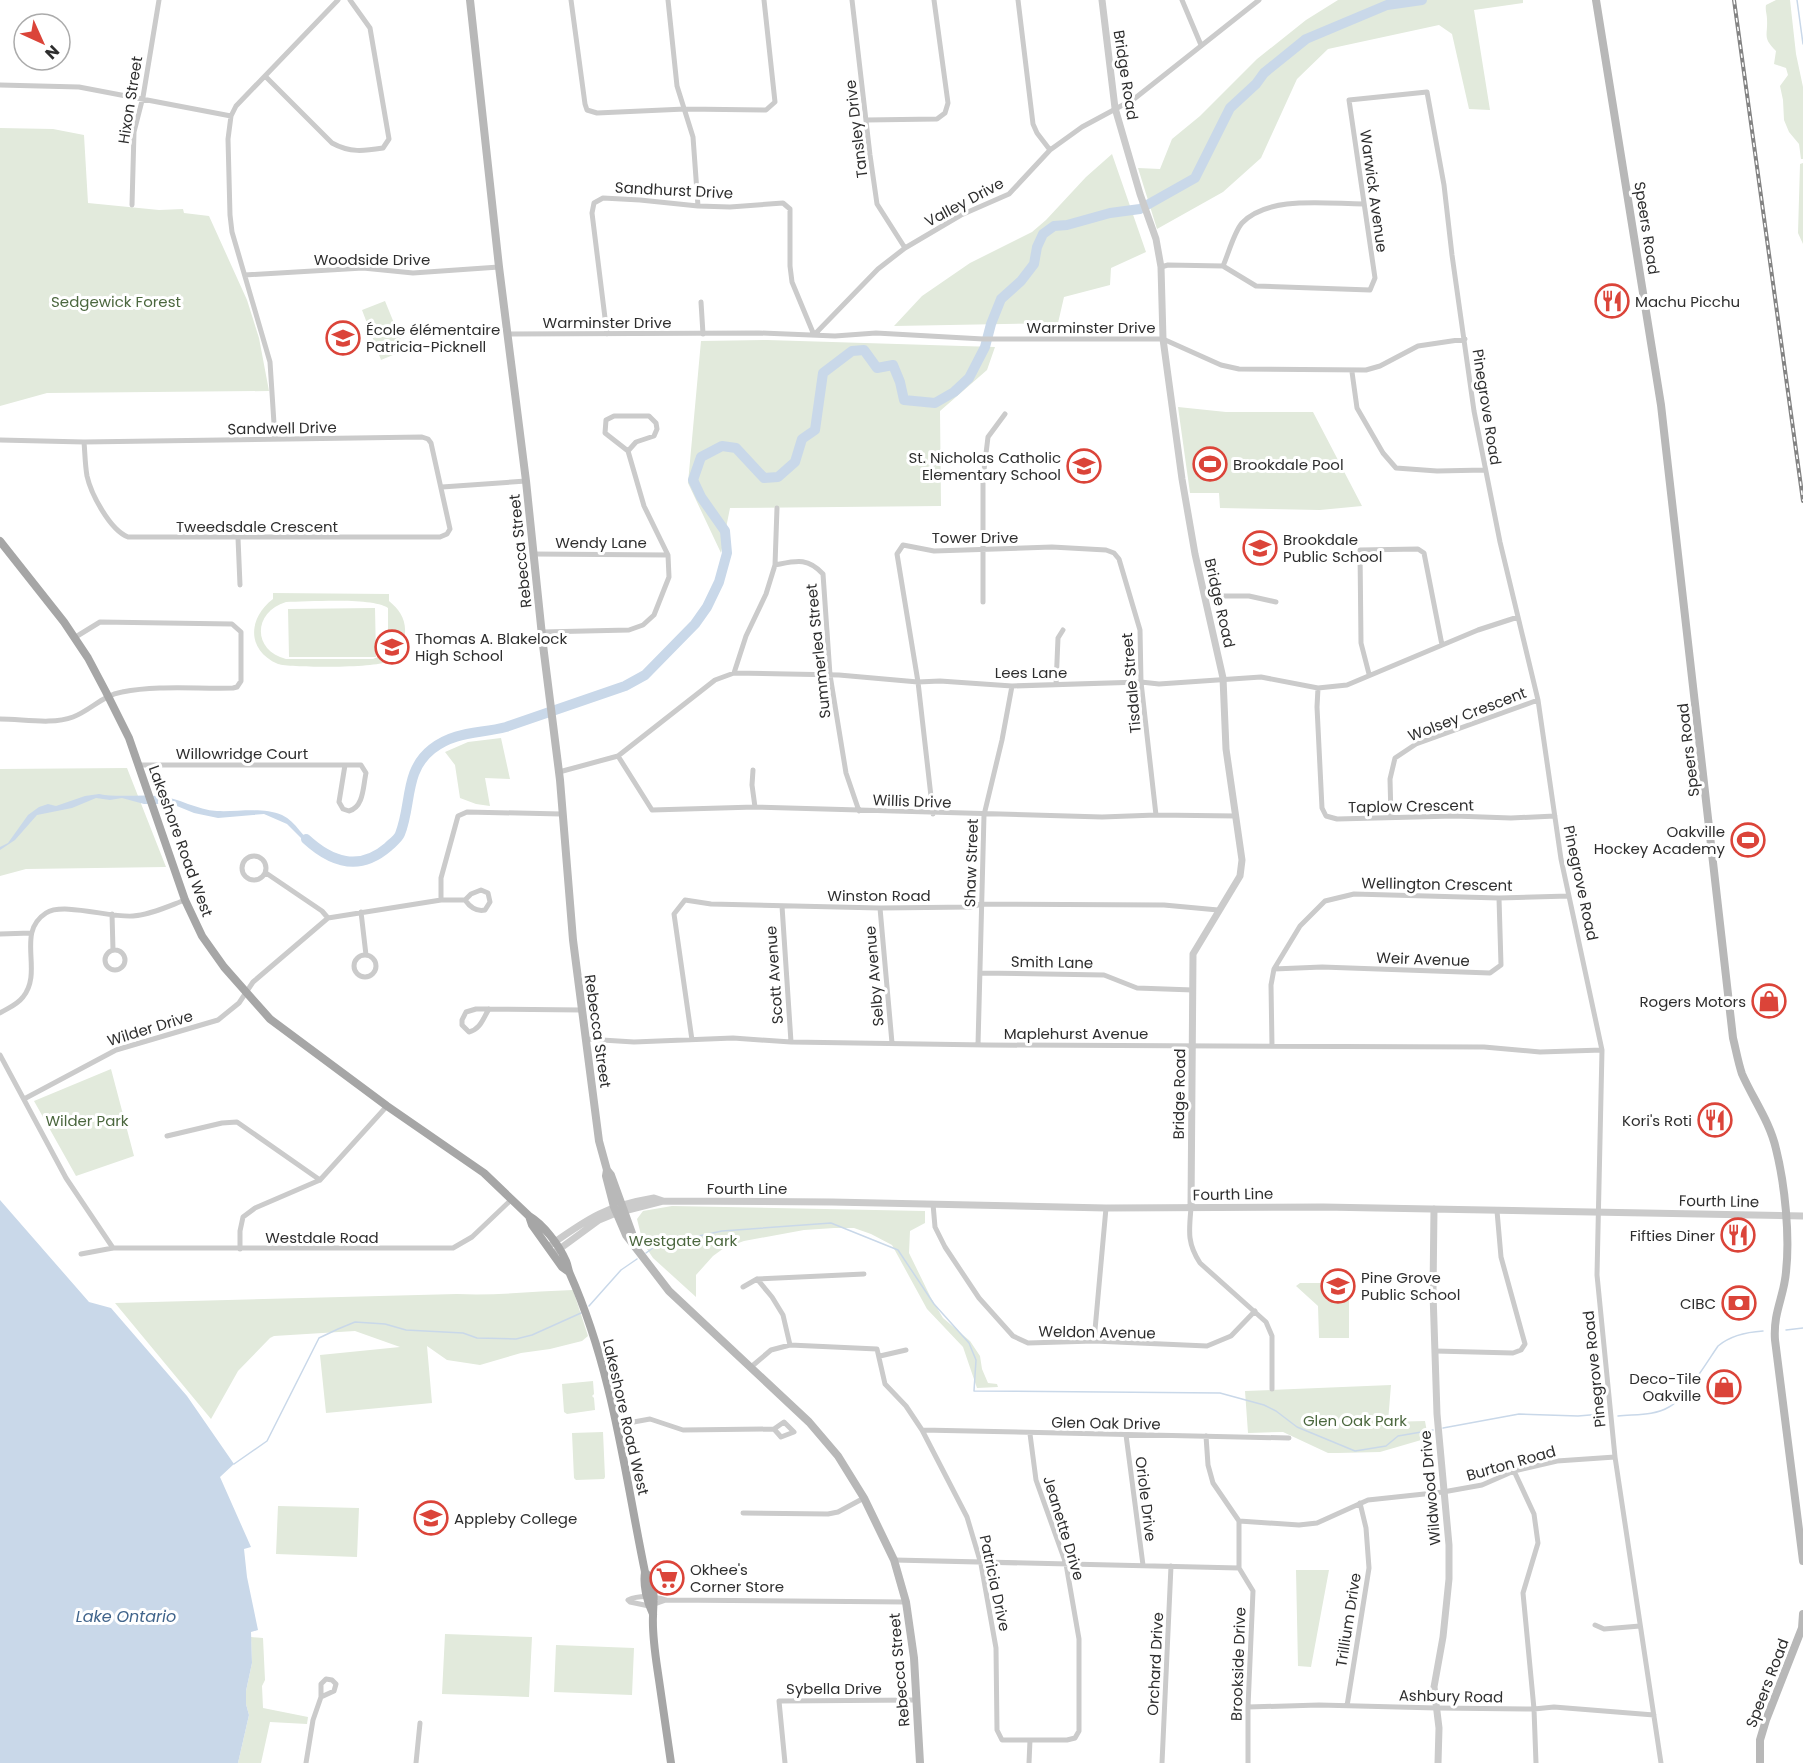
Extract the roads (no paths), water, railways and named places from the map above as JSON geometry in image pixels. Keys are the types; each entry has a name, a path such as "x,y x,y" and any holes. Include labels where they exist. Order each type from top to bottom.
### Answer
{"main road":[{"name":"Rebecca Street","path":"470,0 559,772 573,940 600,1141 607,1170 611,1175 619,1209 632,1233 633,1242 669,1291 809,1422 838,1456 864,1498 894,1560 906,1602 914,1658 920,1763"},
{"name":"Speers Road","path":"1596,0 1661,405 1733,1038 1739,1065 1769,1127 1776,1148 1785,1215 1788,1252 1786,1276 1774,1320 1774,1340 1803,1561"},
{"name":"Lakeshore Road West","path":"0,541 74,638 108,696 129,738 185,900 202,936 224,967 270,1019 387,1106 484,1173 529,1216 532,1225 568,1264 569,1272 578,1289 597,1343 617,1425 652,1604 655,1648 671,1763"},
{"name":"Speers Road","path":"1760,1763 1760,1740 1802,1628 1803,1614"}],"street":[{"name":"Hixon Street","path":"132,205 134,132 143,97 159,0"},
{"path":"275,440 270,362 232,232 228,139 231,116 236,106 338,0"},
{"path":"265,76 332,143 343,149 360,152 383,148 388,140 370,28 350,0"},
{"path":"572,0 579,69 587,110 597,113 685,109 766,110 775,102 764,0"},
{"path":"668,0 677,86 693,137 698,206"},
{"name":"Tansley Drive","path":"852,0 877,204 905,248"},
{"path":"866,120 936,118 945,113 948,103 934,0"},
{"path":"1018,0 1033,124 1050,150"},
{"name":"Bridge Road","path":"1102,0 1115,108 1140,194 1156,239 1161,267 1163,339 1182,479 1223,678 1226,749 1242,860 1240,876 1193,954 1191,1208"},
{"path":"1182,0 1200,45"},
{"name":"Valley Drive","path":"905,248 961,215 1009,194 1050,150 1082,127 1134,99 1260,0"},
{"path":"0,85 79,87 143,97 231,116"},
{"name":"Pinegrove Road","path":"1349,100 1426,92 1444,185 1474,411 1485,470 1538,700 1569,896 1602,1050 1597,1275 1615,1457 1661,1763"},
{"name":"Warwick Avenue","path":"1223,266 1256,286 1370,290 1375,278 1349,100"},
{"name":"Sandhurst Drive","path":"607,334 592,213 594,203 603,198 698,206 730,207 783,203 788,206 790,209 792,282 813,335"},
{"path":"1161,267 1168,265 1223,266 1241,224 1258,212 1280,204 1363,204"},
{"path":"813,335 878,269 905,248"},
{"name":"Woodside Drive","path":"245,275 363,268 413,273 499,267"},
{"path":"701,302 703,334"},
{"name":"Warminster Drive","path":"508,334 835,336 876,333 983,339 1163,339 1221,365 1239,369 1353,372 1380,366 1418,346 1465,339"},
{"path":"1353,372 1357,408 1383,453 1396,468 1437,471 1485,470"},
{"path":"983,602 983,478 988,437 1005,414"},
{"path":"542,632 629,630 643,625 654,615 669,577 668,555 644,506 628,451 605,433 604,424 606,420 614,416 650,416 654,419 657,429 654,436 636,442 628,451"},
{"name":"Sandwell Drive","path":"0,440 84,442 422,437 431,443 441,488"},
{"name":"Tweedsdale Crescent","path":"84,442 87,475 93,494 116,530 128,537 440,537 447,534 450,529 441,488"},
{"path":"441,488 526,481"},
{"path":"734,673 746,636 766,594 776,565 777,508"},
{"path":"238,538 240,585"},
{"name":"Tower Drive","path":"918,682 897,554 903,545 934,551 1052,547 1106,550 1114,553"},
{"path":"1369,674 1361,643 1360,550 1418,549 1424,553 1442,645"},
{"name":"Tisdale Street","path":"1114,553 1119,559 1140,630 1141,682 1156,815"},
{"name":"Wendy Lane","path":"533,554 668,555"},
{"name":"Summerlea Street","path":"776,565 801,561 813,564 823,574 830,675 846,773 859,811"},
{"path":"1206,596 1249,596 1276,602"},
{"name":"Lees Lane","path":"559,772 618,756 715,680 734,673 830,675 1012,686 1141,682 1159,684 1261,677 1318,688 1347,685 1478,630 1518,617"},
{"path":"0,719 59,720 75,716 108,696 121,692 144,689 237,687 241,681 241,632 232,624 105,622 95,624 74,638"},
{"path":"1056,685 1058,638 1063,630"},
{"path":"918,682 933,813"},
{"name":"Shaw Street","path":"978,1044 984,815 1012,686"},
{"name":"Taplow Crescent","path":"1318,688 1322,808 1326,816 1337,819 1555,816"},
{"name":"Wolsey Crescent","path":"1392,817 1389,779 1395,758 1416,744 1538,700"},
{"name":"Willis Drive","path":"618,756 652,810 755,807 984,815 1236,816"},
{"name":"Willowridge Court","path":"139,765 345,765"},
{"path":"345,765 361,765 366,772 358,807 349,812 343,809 339,802 345,765"},
{"path":"753,770 752,785 755,807"},
{"path":"441,900 441,878 458,816 467,812 561,814"},
{"path":"260,857 266,864 266,873 260,880 254,880 245,876 242,867 248,858 260,857"},
{"path":"266,873 287,886 328,918 441,900 465,900 471,894 481,890 488,893 490,902 485,910 481,911 469,906 465,900"},
{"name":"Wellington Crescent","path":"1272,1046 1271,985 1274,969 1300,926 1325,901 1354,894 1499,898 1569,896"},
{"name":"Weir Avenue","path":"1274,969 1322,967 1490,973 1501,965 1499,898"},
{"path":"0,1012 13,1006 29,988 33,976 31,933 35,924 46,914 57,908 132,916 152,912 185,900"},
{"name":"Winston Road","path":"692,1040 674,914 685,900 711,904 880,908 971,907 981,904 1164,904 1218,910"},
{"name":"Scott Avenue","path":"782,906 791,1042"},
{"name":"Selby Avenue","path":"880,908 892,1043"},
{"path":"361,912 366,954"},
{"path":"112,914 113,950"},
{"name":"Wilder Drive","path":"24,1099 116,1050 226,1016 253,982 328,918"},
{"path":"0,934 31,933"},
{"path":"366,954 373,957 377,967 371,976 363,977 355,972 354,965 357,958 366,954"},
{"name":"Smith Lane","path":"980,973 1104,975 1137,988 1193,990"},
{"path":"489,1009 474,1031 469,1032 462,1025 463,1015 470,1010 489,1009 582,1010"},
{"name":"Maplehurst Avenue","path":"586,1039 634,1042 733,1038 791,1042 1484,1047 1540,1052 1602,1050"},
{"path":"0,1054 66,1178 113,1248"},
{"path":"240,1249 243,1217 255,1209 321,1180 387,1106"},
{"path":"167,1136 222,1123 237,1122 321,1180"},
{"name":"Westdale Road","path":"81,1254 113,1248 453,1248 472,1236 512,1199"},
{"name":"Fourth Line","path":"554,1247 619,1209 663,1201 1106,1208 1323,1207 1803,1216"},
{"name":"Weldon Avenue","path":"933,1204 935,1227 945,1247 979,1298 1013,1336 1028,1343 1094,1341 1207,1346 1231,1335 1255,1311"},
{"path":"1094,1341 1106,1208"},
{"path":"1191,1208 1189,1239 1200,1263 1266,1322 1272,1336 1272,1389"},
{"name":"Wildwood Drive","path":"1434,1209 1433,1293 1437,1414 1449,1545 1449,1579 1443,1637 1434,1688 1439,1728 1438,1763"},
{"path":"1435,1351 1513,1353 1521,1350 1525,1344 1501,1257 1497,1211"},
{"path":"743,1287 757,1279 864,1274"},
{"path":"757,1279 783,1315 790,1345"},
{"path":"751,1367 771,1350 790,1345 877,1349 880,1356 906,1350"},
{"name":"Patricia Drive","path":"880,1356 885,1384 906,1406 922,1430 967,1517 981,1564 996,1648 998,1730 1002,1740 1029,1740"},
{"path":"617,1425 650,1419 683,1430 774,1429"},
{"name":"Glen Oak Drive","path":"922,1430 1289,1438"},
{"name":"Jeanette Drive","path":"1029,1740 1067,1740 1075,1738 1079,1731 1080,1639 1066,1564 1036,1480 1030,1434"},
{"name":"Oriole Drive","path":"1126,1435 1143,1565"},
{"path":"1206,1436 1208,1465 1213,1484 1239,1521"},
{"name":"Burton Road","path":"1239,1521 1308,1524 1368,1500 1443,1492 1482,1485 1514,1471 1557,1461 1615,1457"},
{"path":"1514,1471 1534,1514 1538,1543 1523,1593 1534,1709 1536,1763"},
{"path":"743,1514 828,1514 838,1512 864,1498"},
{"name":"Trillium Drive","path":"1347,1706 1369,1568 1366,1528 1359,1503"},
{"name":"Brookside Drive","path":"1239,1521 1239,1568 1253,1591 1248,1763"},
{"path":"894,1560 981,1564 1239,1568"},
{"name":"Orchard Drive","path":"1162,1763 1171,1566"},
{"path":"652,1604 666,1600 906,1602"},
{"path":"1595,1625 1604,1629 1640,1626"},
{"path":"306,1763 313,1720 321,1697"},
{"name":"Sybella Drive","path":"785,1763 778,1701 916,1700"},
{"name":"Ashbury Road","path":"1248,1707 1319,1705 1534,1709 1554,1707 1654,1715"},
{"path":"416,1763 420,1723"},
{"path":"1029,1740 1029,1763"}],"water":[{"name":"Brookdale Pool","path":"1205,453 1216,453 1216,475 1205,475"},
{"path":"99,794 159,796 202,809 259,810 275,813 287,818 316,846 313,850 287,824 264,814 218,818 194,813 172,804 144,804 122,798 110,800 96,798 72,808 37,815 15,840 0,850 0,847 8,843 28,815 39,807 48,804 56,806 85,796"},
{"name":"Lake Ontario","path":"0,1200 89,1302 111,1308 187,1396 234,1464 220,1477 251,1547 244,1549 247,1577 258,1630 251,1632 252,1663 246,1691 249,1715 238,1763 0,1763"}],"waterway":[{"path":"306,839 325,853 346,861 356,862 377,855 399,836 417,767 432,749 449,739 506,727 625,686 645,675 695,624 707,607 719,582 727,553 725,531 701,497 693,480 701,457 722,446 736,448 764,478 778,477 795,462 802,439 815,430 823,373 852,351 864,350 877,368 893,365 904,400 935,403 954,392 969,378 985,347 1001,299 1021,281 1034,264 1037,247 1043,234 1054,226 1067,225 1110,213 1140,209 1195,178 1230,108 1256,84 1264,73 1306,39 1387,5 1422,0"},
{"path":"1797,0 1803,44"},
{"path":"646,1253 657,1245 722,1231 831,1223 898,1250 934,1304 969,1343 976,1360 974,1391 1220,1393 1264,1405 1297,1427 1355,1451 1386,1446 1398,1436 1433,1430"},
{"path":"589,1306 621,1270 637,1259"},
{"path":"234,1464 267,1441 319,1338 338,1329 355,1322 385,1324 406,1330 463,1333 477,1338 516,1339 532,1335 581,1313"},
{"path":"1786,1330 1803,1328"},
{"path":"1618,1416 1650,1413 1669,1407 1689,1388 1718,1346 1739,1335 1763,1331"},
{"path":"1443,1428 1519,1414 1578,1416 1602,1414"}],"railway":[{"path":"1734,0 1803,501"}],"place":[{"name":"Machu Picchu","path":"1612,301"},
{"name":"École élémentaire Patricia-Picknell","path":"343,338"},
{"name":"Brookdale Pool","path":"1210,464"},
{"name":"St. Nicholas Catholic Elementary School","path":"1084,466"},
{"name":"Brookdale Public School","path":"1260,548"},
{"name":"Thomas A. Blakelock High School","path":"392,647"},
{"name":"Oakville Hockey Academy","path":"1748,840"},
{"name":"Rogers Motors","path":"1769,1001"},
{"name":"Kori's Roti","path":"1715,1120"},
{"name":"Fifties Diner","path":"1738,1235"},
{"name":"Pine Grove Public School","path":"1338,1286"},
{"name":"CIBC","path":"1739,1303"},
{"name":"Deco-Tile Oakville","path":"1724,1387"},
{"name":"Appleby College","path":"431,1518"},
{"name":"Okhee's Corner Store","path":"667,1578"}],"park label":[{"name":"Sedgewick Forest","path":"116,301"},
{"name":"Wilder Park","path":"87,1120"},
{"name":"Westgate Park","path":"683,1240"},
{"name":"Glen Oak Park","path":"1355,1420"}]}
